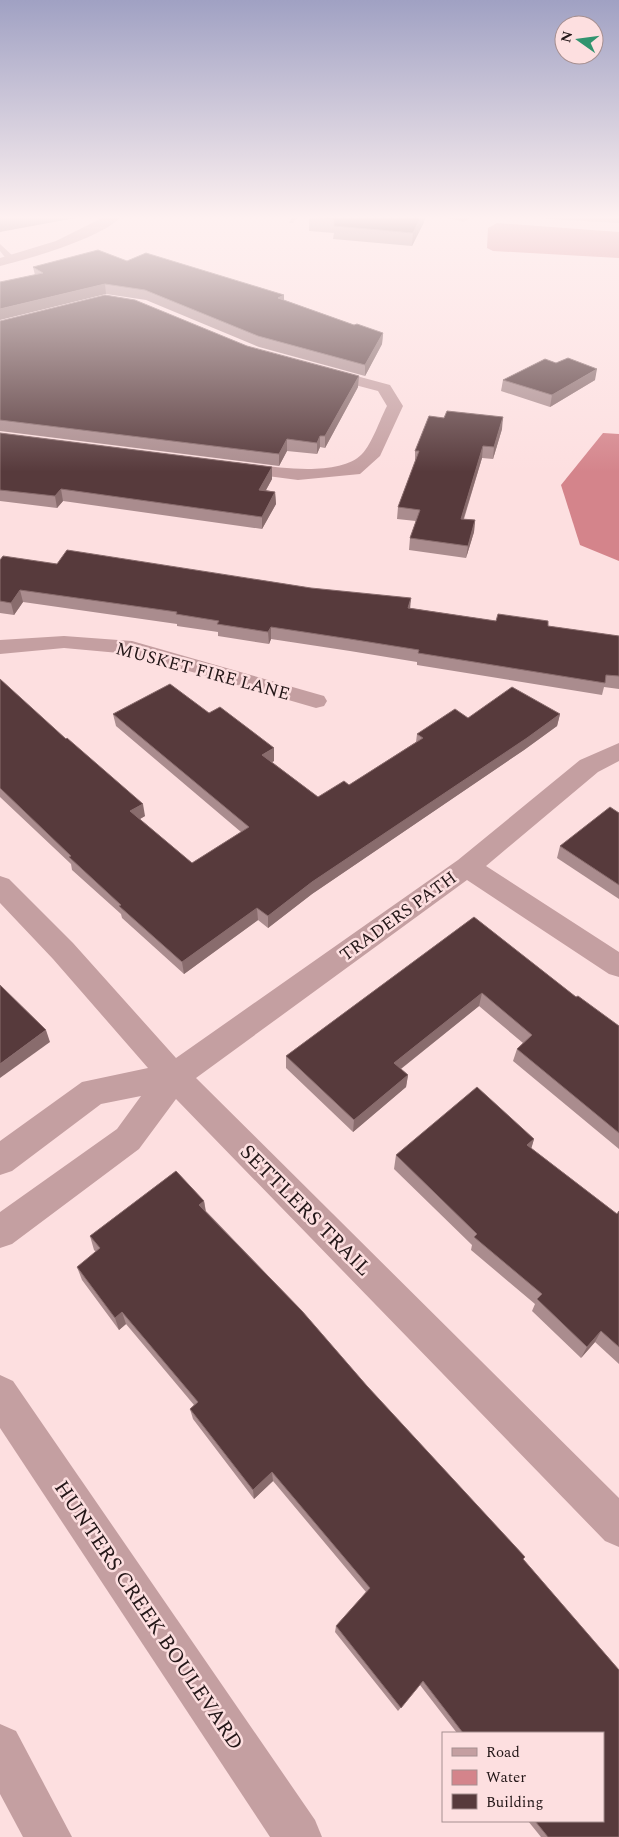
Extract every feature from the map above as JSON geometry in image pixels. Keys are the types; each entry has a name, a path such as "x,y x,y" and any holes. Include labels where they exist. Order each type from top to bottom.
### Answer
{"street":[{"path":"221,465 298,475 354,470 371,456 396,406 384,388 304,367"},
{"name":"MUSKET FIRE LANE","path":"0,647 64,642 132,648 316,701"},
{"name":"TRADERS PATH","path":"0,1232 128,1139 174,1077 466,867 589,766 619,751"},
{"path":"466,867 619,966"},
{"name":"SETTLERS TRAIL","path":"0,886 63,952 174,1077 619,1527"},
{"name":"TRADERS PATH","path":"0,1160 93,1092 174,1077"},
{"name":"HUNTERS CREEK BOULEVARD","path":"0,1394 298,1837"},
{"path":"0,1747 48,1837"}],"water":[{"path":"603,433 619,434 619,561 580,545 561,485"}],"building":[{"path":"0,301 35,301 0,309"},
{"path":"82,301 137,301 247,346 359,376 325,436 320,436 317,443 287,439 279,454 0,420 0,321"},
{"path":"171,301 286,301 354,325 357,324 383,333 365,365 258,336"},
{"path":"568,358 597,369 552,395 503,380 545,359 556,363"},
{"path":"447,411 503,417 494,447 483,446 461,519 475,520 468,546 410,538 420,510 398,507 419,451 415,451 429,416 444,418"},
{"path":"0,433 272,467 259,490 275,492 262,517 61,489 55,496 0,490"},
{"path":"67,550 311,588 411,598 408,608 496,621 498,614 548,621 548,626 619,636 619,676 606,675 605,683 418,653 419,650 350,639 271,627 268,632 217,624 219,621 176,614 177,612 20,590 11,603 0,601 0,560 3,556 57,564"},
{"path":"0,679 66,739 143,804 130,811 192,863 249,827 113,714 170,684 209,713 220,707 274,748 262,755 318,797 344,781 349,785 423,738 417,734 455,709 468,718 512,687 560,714 312,882 268,916 257,908 182,962 119,906 121,905 69,857 71,856 0,788"},
{"path":"610,807 619,813 619,885 560,846"},
{"path":"474,917 576,997 578,996 619,1026 619,1133 517,1049 532,1035 482,993 394,1063 408,1075 354,1120 286,1056"},
{"path":"0,985 46,1030 0,1064"},
{"path":"477,1087 534,1139 527,1145 617,1214 619,1211 619,1347 601,1331 587,1347 537,1299 542,1294 474,1237 477,1234 396,1155"},
{"path":"176,1171 204,1201 199,1205 302,1311 367,1386 525,1557 523,1559 619,1670 619,1837 548,1837 536,1822 604,1822 604,1732 462,1732 423,1681 401,1708 336,1626 370,1588 272,1472 253,1490 190,1409 198,1402 122,1312 115,1318 77,1267 100,1248 90,1236"}]}
